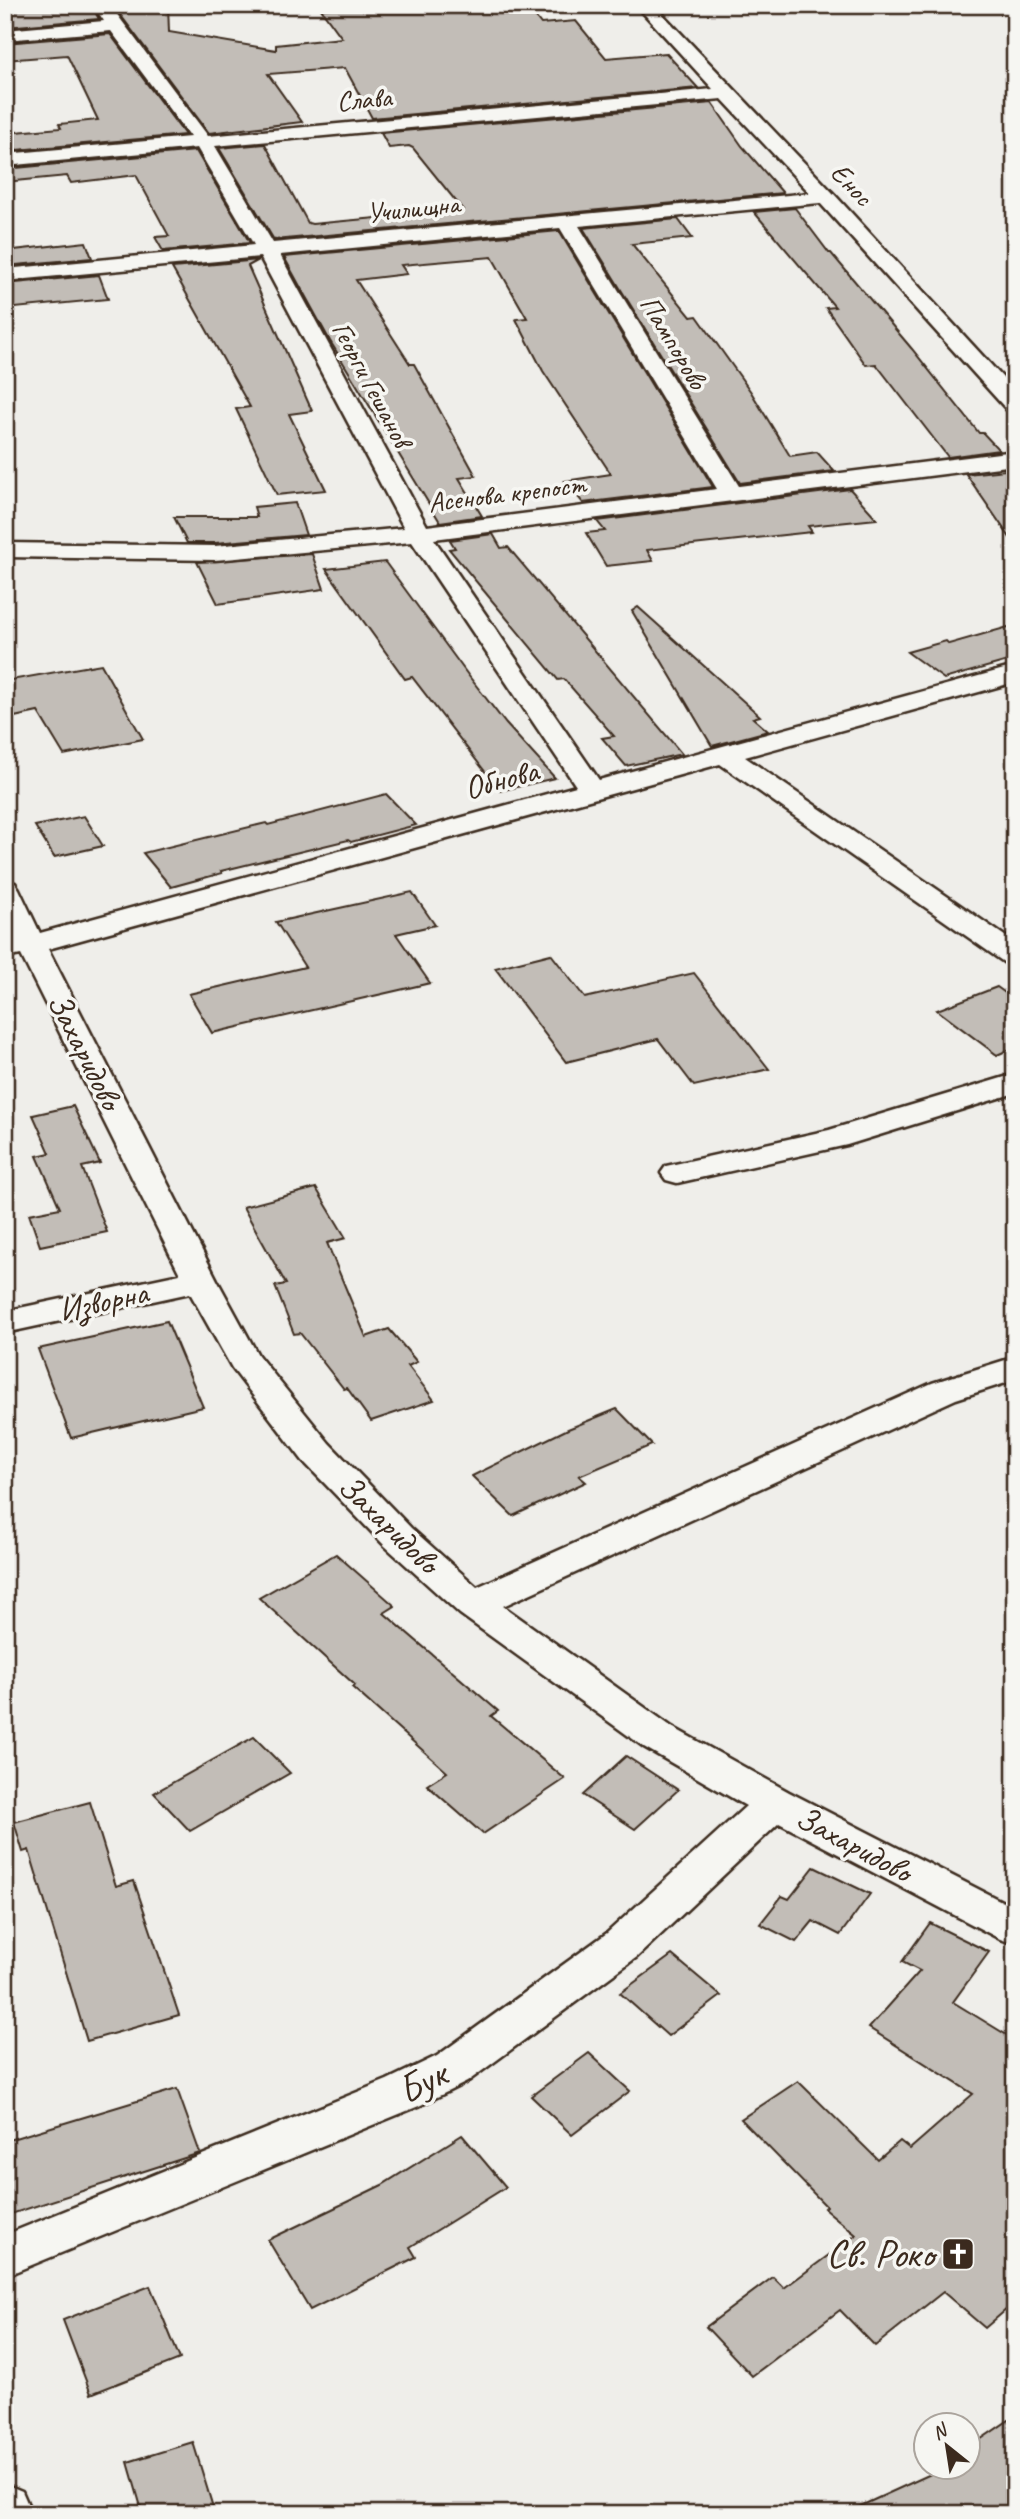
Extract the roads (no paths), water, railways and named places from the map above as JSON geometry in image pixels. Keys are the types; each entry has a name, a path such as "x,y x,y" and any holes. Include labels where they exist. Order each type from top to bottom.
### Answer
{"street":[{"name":"Георги Гешанов","path":"102,5 203,142 267,250 419,534 592,790"},
{"name":"Енос","path":"644,5 826,197 1015,405"},
{"path":"5,34 115,25"},
{"name":"Слава","path":"5,160 729,93"},
{"name":"Училищна","path":"5,275 826,197"},
{"name":"Пампорово","path":"566,221 732,494"},
{"name":"Асенова крепост","path":"5,550 215,553 419,534 1015,458"},
{"name":"Обнова","path":"18,947 1015,674"},
{"path":"722,753 1015,957"},
{"name":"Захаридово","path":"5,889 18,947 244,1360 316,1452 398,1537 473,1604 658,1737 775,1803 1015,1927"},
{"path":"677,1173 835,1138 1015,1083"},
{"name":"Изворна","path":"5,1322 200,1280"},
{"path":"473,1604 944,1391 1015,1368"},
{"name":"Бук","path":"5,2256 403,2094 452,2069 642,1928 775,1803"},
{"path":"5,2507 7,2514"}],"place":[{"name":"Св. Роко","path":"958,2254"}]}
